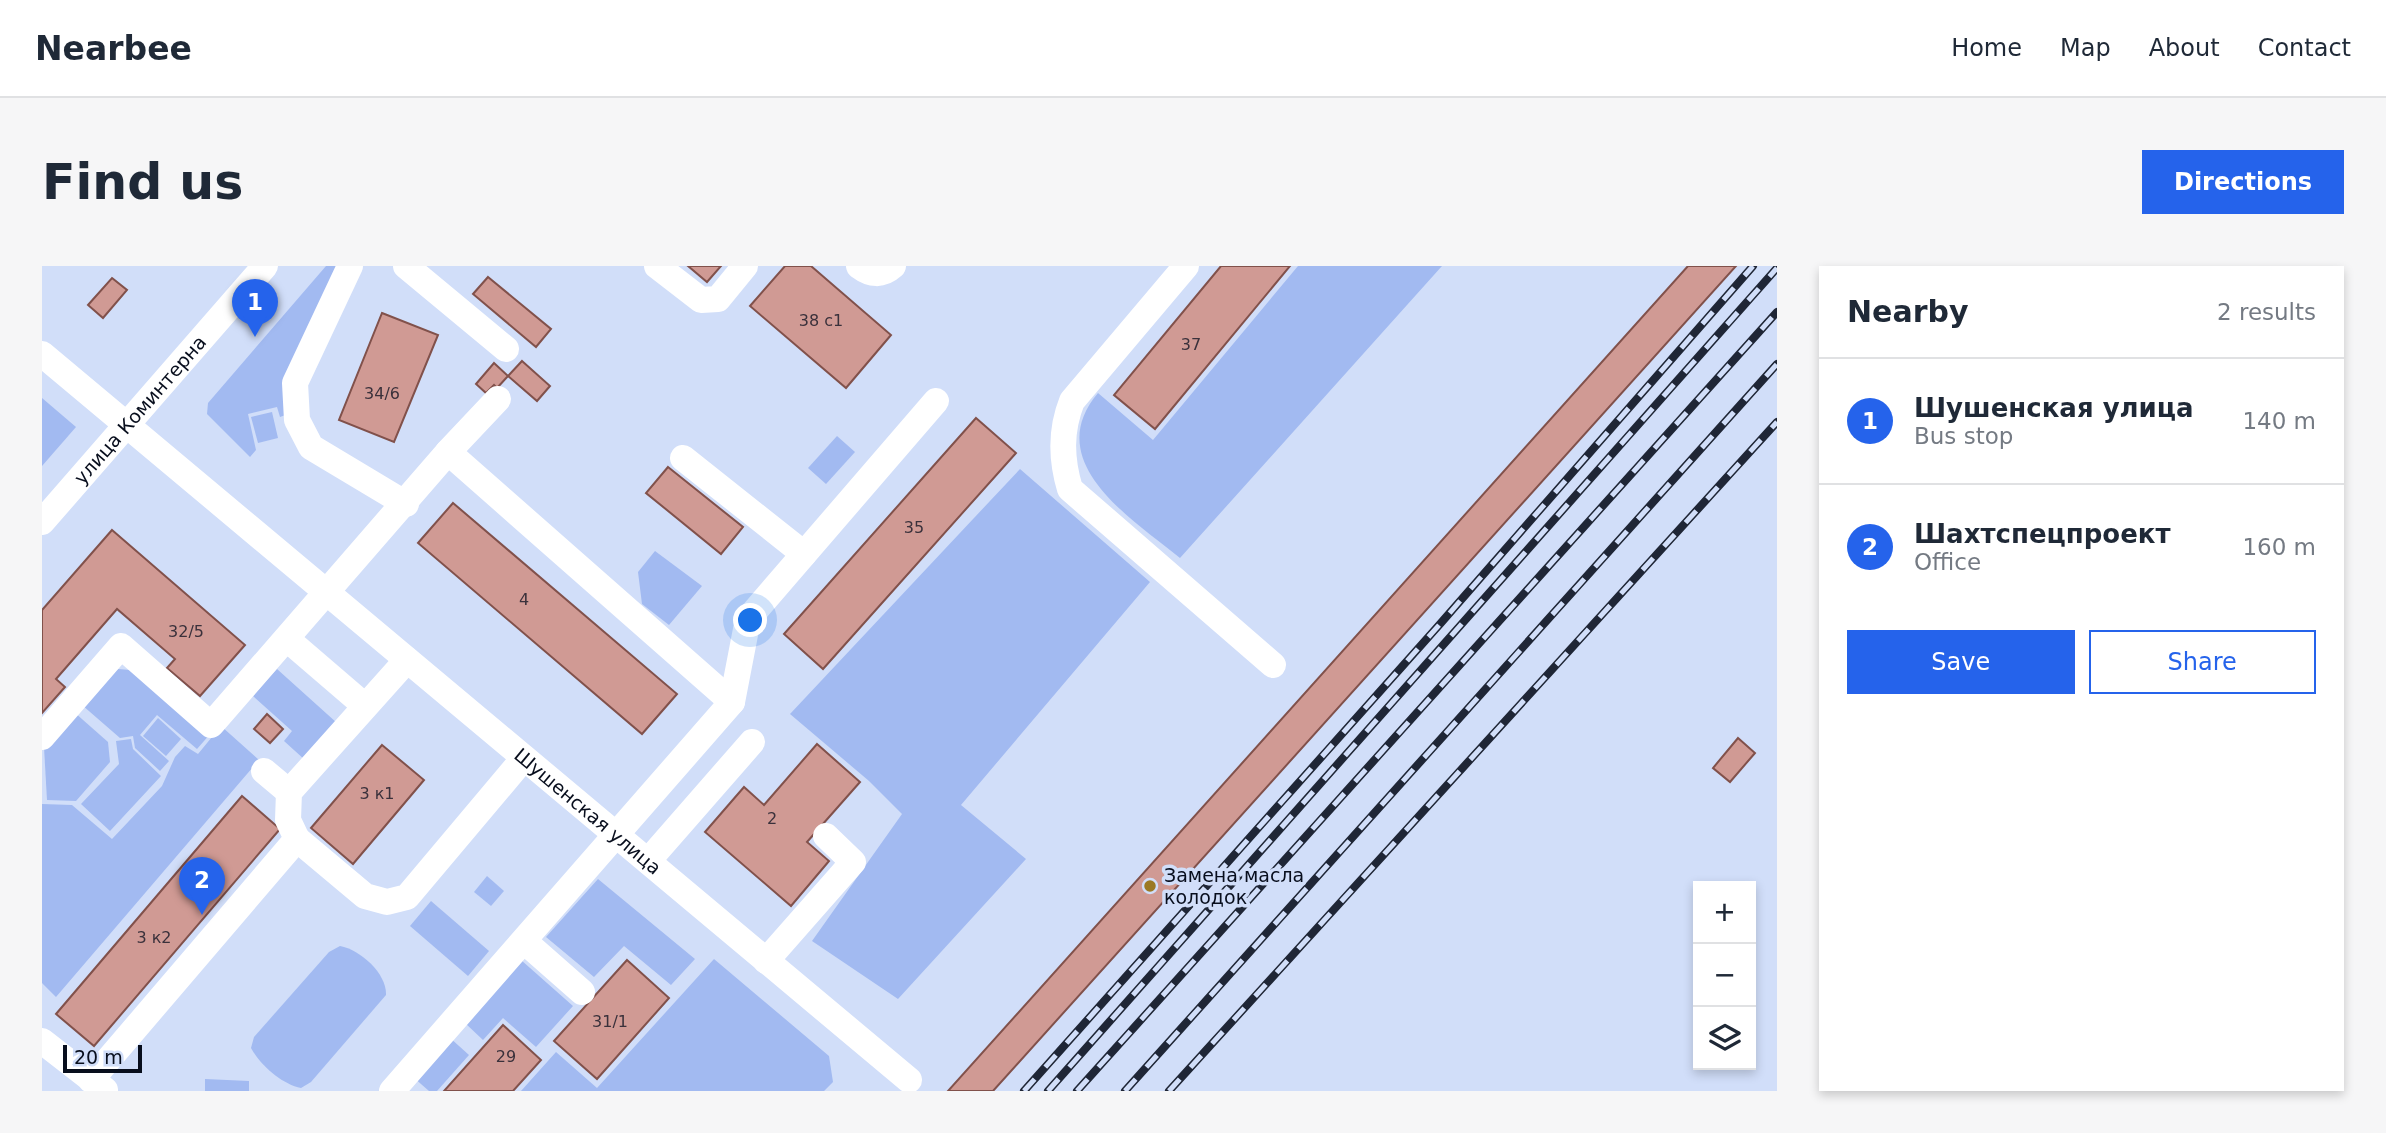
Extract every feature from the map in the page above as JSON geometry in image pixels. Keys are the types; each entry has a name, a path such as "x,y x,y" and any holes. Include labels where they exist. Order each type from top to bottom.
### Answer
{"street":[{"name":"улица Коминтерна","path":"42,522 265,266"},
{"path":"350,266 295,383 297,419 311,447 406,503"},
{"path":"657,266 701,300 718,299 746,266"},
{"path":"859,266 871,273 880,274 893,266"},
{"path":"1186,266 1072,401 1065,418 1063,464 1070,489 1273,665"},
{"path":"423,271 506,349"},
{"name":"Шушенская улица","path":"42,354 909,1080"},
{"path":"42,737 121,646 211,725 448,452 498,399"},
{"path":"391,1091 732,702 748,620 936,401"},
{"path":"448,452 732,702"},
{"path":"683,458 804,554"},
{"path":"287,639 365,706"},
{"path":"407,660 289,792 288,820 297,839 365,896 387,902 407,897 524,758"},
{"path":"648,861 752,742"},
{"path":"264,771 289,792"},
{"path":"766,961 853,862 826,836"},
{"path":"42,1041 99,1085 297,839"},
{"path":"524,940 582,992"}],"shaded area":[{"path":"326,266 343,266 291,413 280,417 277,407 248,414 256,450 250,457 207,414 208,403"},
{"path":"1298,266 1442,266 1180,558 1118,507 1099,487 1086,465 1080,442 1083,418 1098,393 1153,440"},
{"path":"42,398 76,427 42,466"},
{"path":"272,412 278,438 258,443 251,417"},
{"path":"837,436 855,452 826,484 808,468"},
{"path":"1020,469 1150,582 961,805 1026,859 898,999 812,941 902,814 869,781 790,714"},
{"path":"655,551 702,586 669,625 642,604 638,572"},
{"path":"118,669 130,670 211,733 197,749 157,715 140,735 169,761 160,771 135,748 133,736 120,738 82,705 107,674"},
{"path":"277,669 337,723 305,760 284,741 292,731 253,696"},
{"path":"74,712 108,742 110,762 76,801 47,800 44,747"},
{"path":"158,718 181,739 166,756 143,736"},
{"path":"221,726 259,760 56,997 42,983 42,804 72,805 112,839 162,786 175,757 185,746 198,754"},
{"path":"131,739 133,749 161,776 110,831 81,804 119,764 116,741"},
{"path":"487,876 504,891 491,906 474,892"},
{"path":"598,879 695,959 671,985 624,946 594,977 546,937"},
{"path":"431,901 489,951 468,976 410,926"},
{"path":"340,946 356,952 371,964 382,979 386,995 311,1082 301,1088 294,1086 279,1078 260,1061 251,1048 254,1037 329,952"},
{"path":"714,959 829,1056 833,1082 824,1091 521,1091 556,1052 597,1088"},
{"path":"521,960 573,1006 536,1047 503,1018 483,1040 465,1023"},
{"path":"449,1037 469,1055 437,1091 429,1091 413,1077"},
{"path":"205,1079 249,1081 249,1091 205,1091"}],"building":[{"path":"688,266 721,266 707,282"},
{"path":"785,266 811,266 891,335 846,388 750,306"},
{"path":"1221,266 1290,266 1155,429 1114,395"},
{"path":"1688,266 1736,266 993,1091 948,1091"},
{"path":"488,277 551,329 536,347 473,294"},
{"path":"112,278 127,290 103,318 88,305"},
{"path":"382,313 438,335 394,442 339,420"},
{"path":"522,361 550,386 537,401 508,376"},
{"path":"494,363 508,376 497,388 494,385 486,393 476,384"},
{"path":"976,418 1016,453 823,669 784,634"},
{"path":"668,467 743,527 721,554 646,493"},
{"path":"453,503 677,694 642,734 418,543"},
{"path":"112,530 245,645 200,696 167,668 175,659 117,609 56,679 65,687 42,713 42,610"},
{"path":"267,714 283,729 270,743 254,729"},
{"path":"1738,738 1755,753 1730,782 1713,768"},
{"path":"817,744 860,782 807,842 829,861 791,906 705,832 744,787 764,805"},
{"path":"382,745 424,780 353,864 311,828"},
{"path":"242,796 280,829 94,1046 56,1014"},
{"path":"627,960 669,998 597,1079 554,1041"},
{"path":"503,1025 541,1060 513,1091 444,1091"}],"railway":[{"path":"1024,1091 1440,624 1753,266"},
{"path":"1048,1091 1777,268"},
{"path":"1077,1091 1777,312"},
{"path":"1125,1091 1777,364"},
{"path":"1169,1091 1777,422"}],"place":[{"name":"Шушенская улица","path":"255,337"},
{"name":"Замена масла колодок","path":"1150,886"},
{"name":"Шахтспецпроект","path":"202,915"}]}
